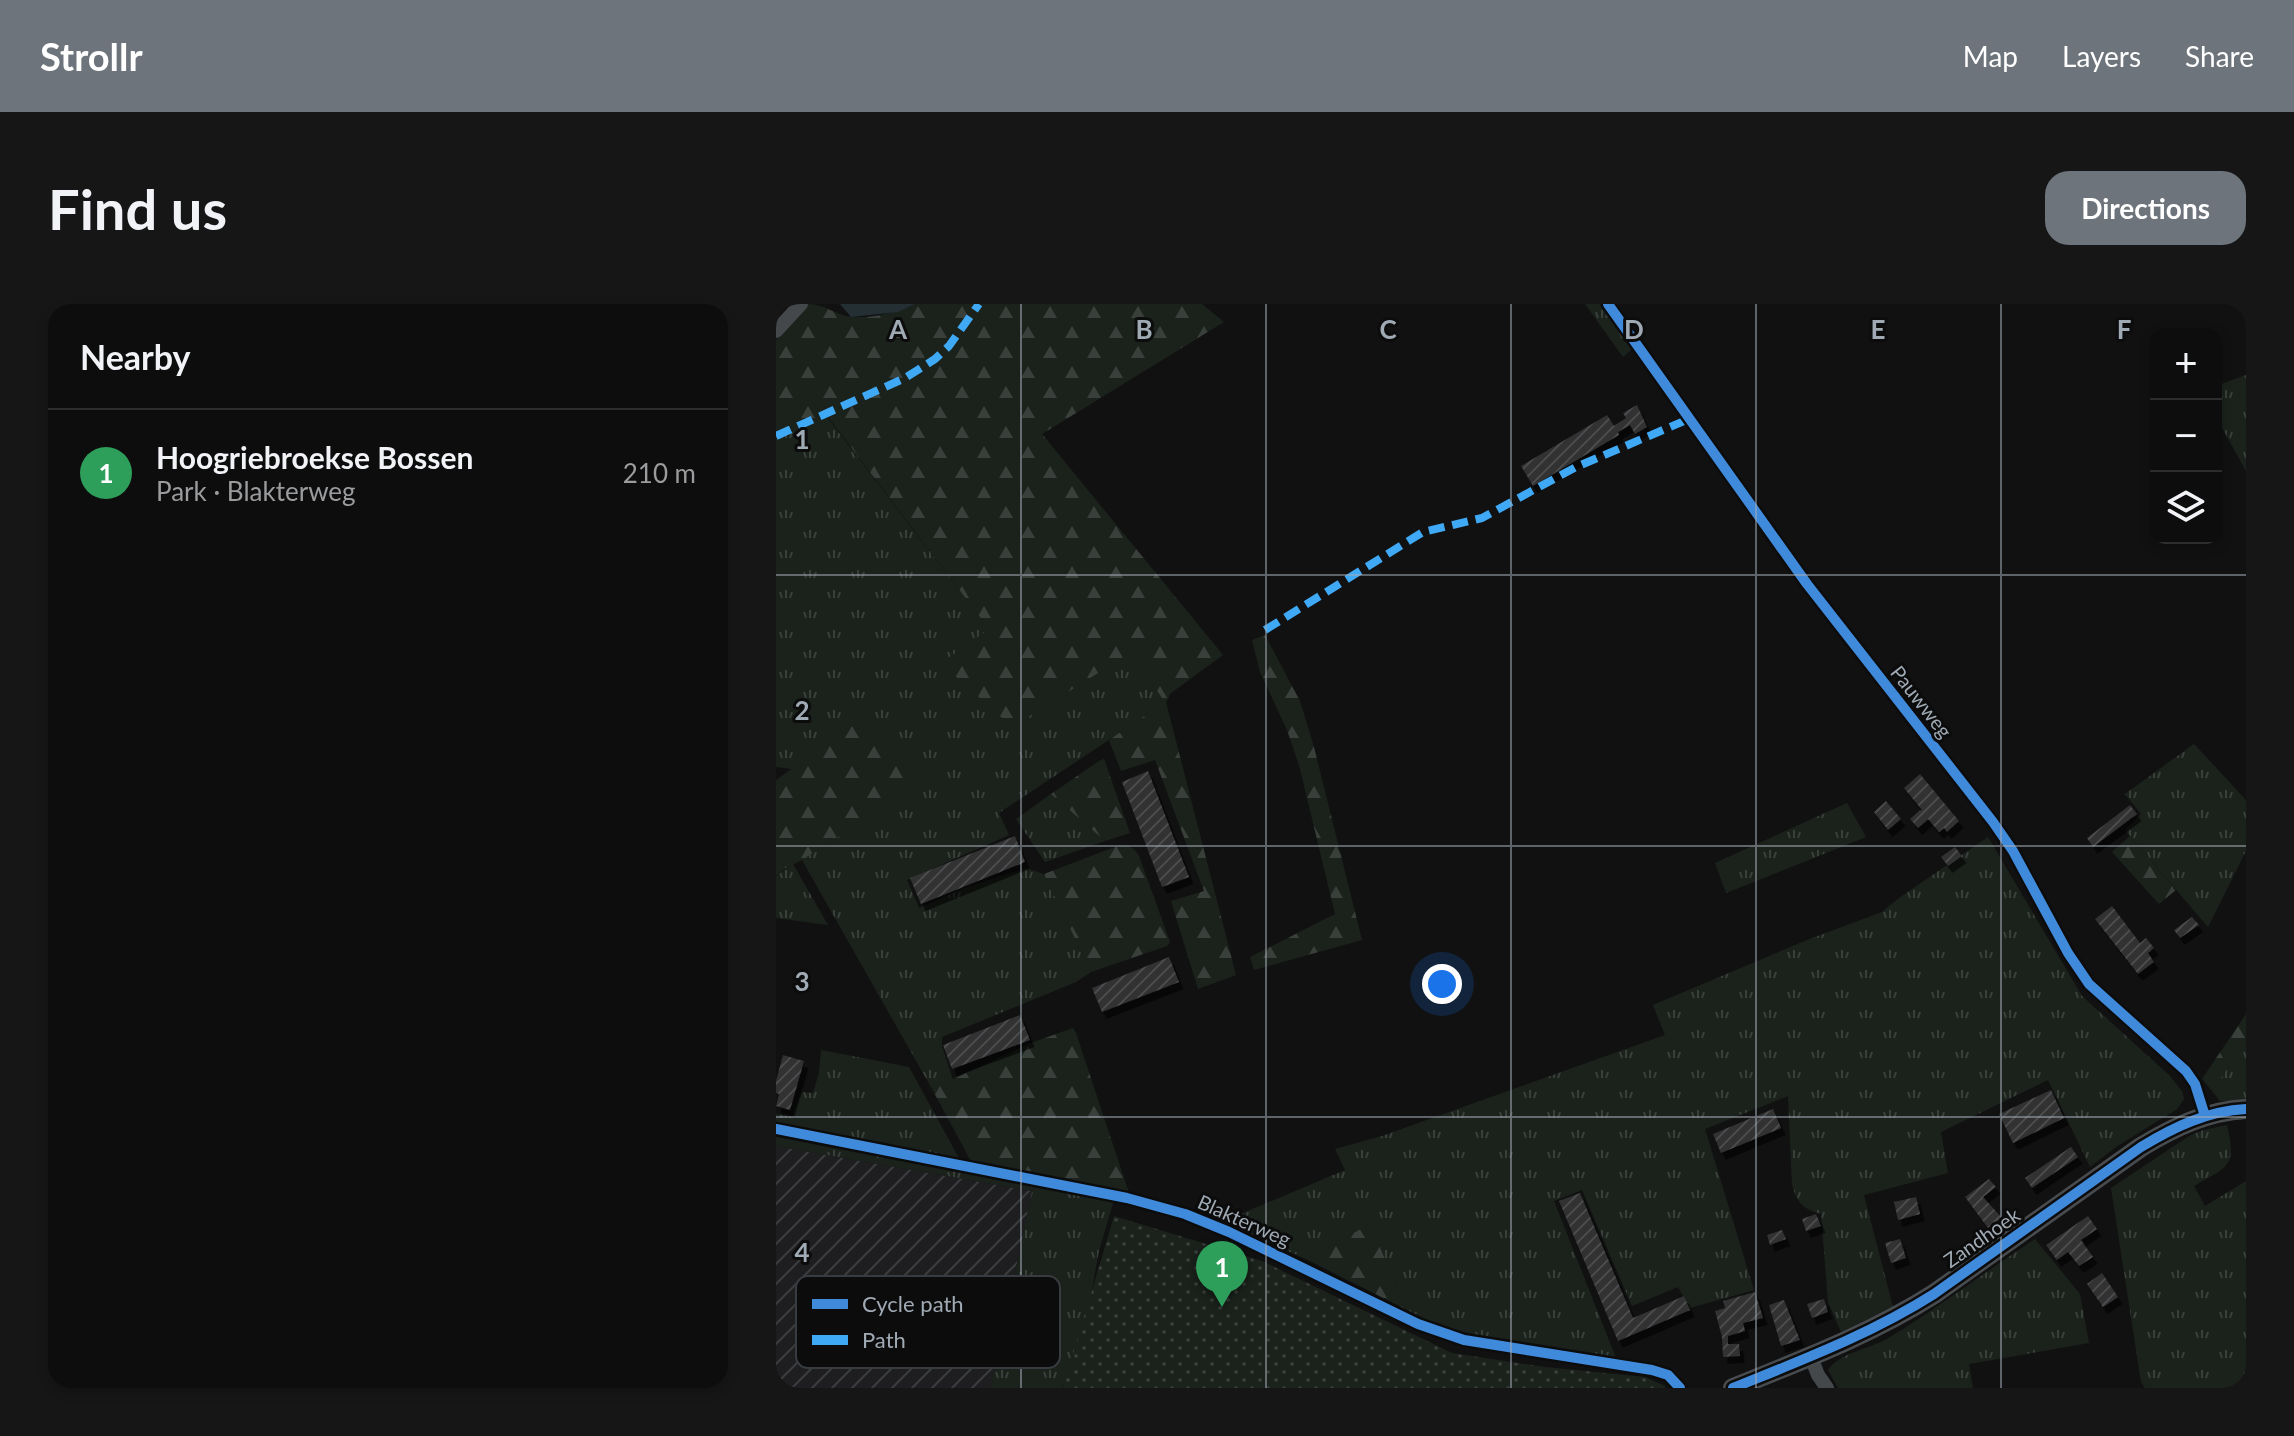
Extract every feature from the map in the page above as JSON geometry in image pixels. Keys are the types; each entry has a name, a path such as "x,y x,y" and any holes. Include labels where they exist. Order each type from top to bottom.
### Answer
{"street":[{"path":"776,331 801,304"},
{"name":"Pauwweg","path":"1608,304 1807,584 1993,822 2013,851 2068,953 2089,984 2186,1071 2195,1084 2205,1116"},
{"name":"Zandhoek","path":"1733,1388 1811,1357 1900,1315 2171,1129 2205,1116 2246,1109"},
{"name":"Blakterweg","path":"776,1129 1127,1198 1185,1214 1418,1324 1464,1340 1652,1370 1668,1375 1680,1388"},
{"path":"1811,1357 1827,1388"}],"shaded area":[{"path":"840,304 915,304 898,312 851,317"},
{"path":"776,1146 1032,1191 1014,1276 796,1276 796,1368 995,1368 991,1388 776,1388"}],"green space":[{"path":"809,304 859,317 884,314 915,304 1202,304 1224,322 1042,434 1223,655 1171,693 1166,702 1236,975 1198,989 1171,901 1204,891 1155,760 1121,771 1109,740 1165,702 1130,653 1012,727 941,663 989,629 825,413 776,433 776,340"},
{"path":"1585,304 1603,304 1633,348 1623,357"},
{"path":"2246,375 2246,471 2222,428 2222,384"},
{"path":"824,413 989,629 1130,653 1166,702 999,813 1009,835 907,880 919,908 964,888 1026,868 1044,874 1091,972 1076,982 942,1037 953,1080 932,1089 802,860 931,778 865,717 792,769 776,767 776,433"},
{"path":"1265,635 1300,701 1362,940 1254,970 1250,957 1335,914 1299,765 1287,730 1260,672 1252,640"},
{"path":"865,717 932,778 776,876 776,780"},
{"path":"2194,744 2246,800 2246,851 2208,927 2125,830 2141,814 2125,794"},
{"path":"1104,759 1130,833 1105,841 1051,794"},
{"path":"1051,794 1105,841 1045,862 1016,819"},
{"path":"1847,803 1866,837 1726,893 1715,863"},
{"path":"2130,836 2176,890 2159,904 2112,852"},
{"path":"1988,837 2082,996 2170,1076 2182,1091 2184,1099 2177,1109 2090,1167 2048,1080 1941,1132 1948,1173 1864,1195 1893,1307 1841,1332 1828,1302 1821,1214 1801,1204 1792,1184 1788,1096 1705,1129 1754,1290 1690,1308 1678,1287 1632,1306 1582,1190 1554,1201 1616,1358 1451,1331 1407,1310 1370,1224 1306,1259 1222,1222 1345,1170 1335,1149 1382,1136 1665,1035 1653,1005 1882,912"},
{"path":"1120,845 1131,848 1139,856 1170,942 1167,946 1091,972 1044,874"},
{"path":"793,864 828,925 776,918 776,876"},
{"path":"2246,1014 2246,1041 2212,1091 2202,1079"},
{"path":"1073,1028 1129,1193 972,1163 932,1089 1028,1044"},
{"path":"2246,1041 2246,1101 2220,1101 2212,1091"},
{"path":"821,1050 909,1067 960,1160 776,1125 776,1114 792,1117 802,1092 813,1093"},
{"path":"2227,1125 2231,1150 2227,1164 2194,1186 2205,1206 2246,1181 2246,1388 2145,1388 2141,1382 2111,1188 2189,1136"},
{"path":"776,1133 1114,1200 1099,1251 1076,1364 1062,1388 991,1388 995,1368 1060,1368 1060,1276 1014,1276 1032,1191 776,1146"},
{"path":"1114,1216 1262,1261 1452,1353 1545,1367 1645,1377 1665,1388 1063,1388"},
{"path":"1370,1224 1407,1310 1306,1259"},
{"path":"2035,1239 2080,1294 2089,1343 1969,1364 1973,1388 1838,1388 1828,1370 1839,1359 1887,1339"}],"building":[{"path":"1637,405 1647,427 1635,434 1630,425 1618,432 1619,435 1533,486 1521,466 1607,415 1614,426 1626,418 1623,413"},
{"path":"1148,771 1189,877 1162,887 1122,782"},
{"path":"1920,774 1959,821 1947,832 1944,828 1939,832 1928,819 1918,828 1910,819 1922,810 1904,788"},
{"path":"1886,801 1901,819 1888,830 1874,812"},
{"path":"2130,805 2137,814 2093,847 2087,838"},
{"path":"1015,836 1025,862 921,904 910,878"},
{"path":"1955,847 1962,856 1948,866 1941,857"},
{"path":"2112,906 2140,943 2146,938 2154,948 2148,953 2154,962 2138,974 2095,919"},
{"path":"2192,917 2199,925 2180,938 2174,930"},
{"path":"1169,957 1179,982 1102,1012 1092,988"},
{"path":"1020,1015 1030,1040 952,1069 943,1045"},
{"path":"783,1055 804,1061 790,1110 776,1106 779,1094 776,1093 776,1081"},
{"path":"2051,1090 2064,1118 2013,1143 1999,1114"},
{"path":"1773,1109 1781,1128 1721,1153 1713,1134"},
{"path":"2071,1147 2078,1157 2032,1188 2025,1178"},
{"path":"1989,1179 1996,1187 1983,1197 2002,1218 1988,1228 1965,1197"},
{"path":"1580,1193 1633,1318 1684,1296 1690,1310 1618,1341 1559,1201"},
{"path":"1916,1197 1920,1214 1898,1220 1894,1202"},
{"path":"1816,1214 1821,1226 1806,1231 1802,1219"},
{"path":"2088,1216 2097,1229 2081,1240 2093,1257 2079,1266 2068,1252 2057,1260 2046,1245"},
{"path":"1782,1230 1786,1239 1770,1245 1767,1235"},
{"path":"1900,1239 1906,1258 1891,1263 1885,1243"},
{"path":"2102,1273 2118,1297 2103,1307 2087,1284"},
{"path":"1755,1292 1763,1318 1743,1323 1745,1331 1728,1336 1728,1344 1739,1344 1740,1356 1723,1357 1722,1337 1715,1311 1725,1308 1723,1301"},
{"path":"1824,1299 1828,1312 1812,1318 1807,1304"},
{"path":"1784,1300 1800,1340 1781,1346 1769,1305"}],"marked path":[{"path":"776,436 905,378 935,359 949,346 979,304"},
{"path":"1265,630 1423,532 1482,518 1576,467 1689,419"}],"cycle path":[{"path":"1608,304 1807,584 1993,822 2013,851 2068,953 2089,984 2186,1071 2195,1084 2205,1116"},
{"path":"1733,1388 1836,1346 1934,1294 2141,1147 2166,1133 2204,1117 2246,1109"},
{"path":"776,1129 1127,1198 1185,1214 1229,1232 1418,1324 1464,1340 1652,1370 1668,1375 1680,1388"}],"place":[{"name":"Hoogriebroekse Bossen","path":"1222,1307"}]}
